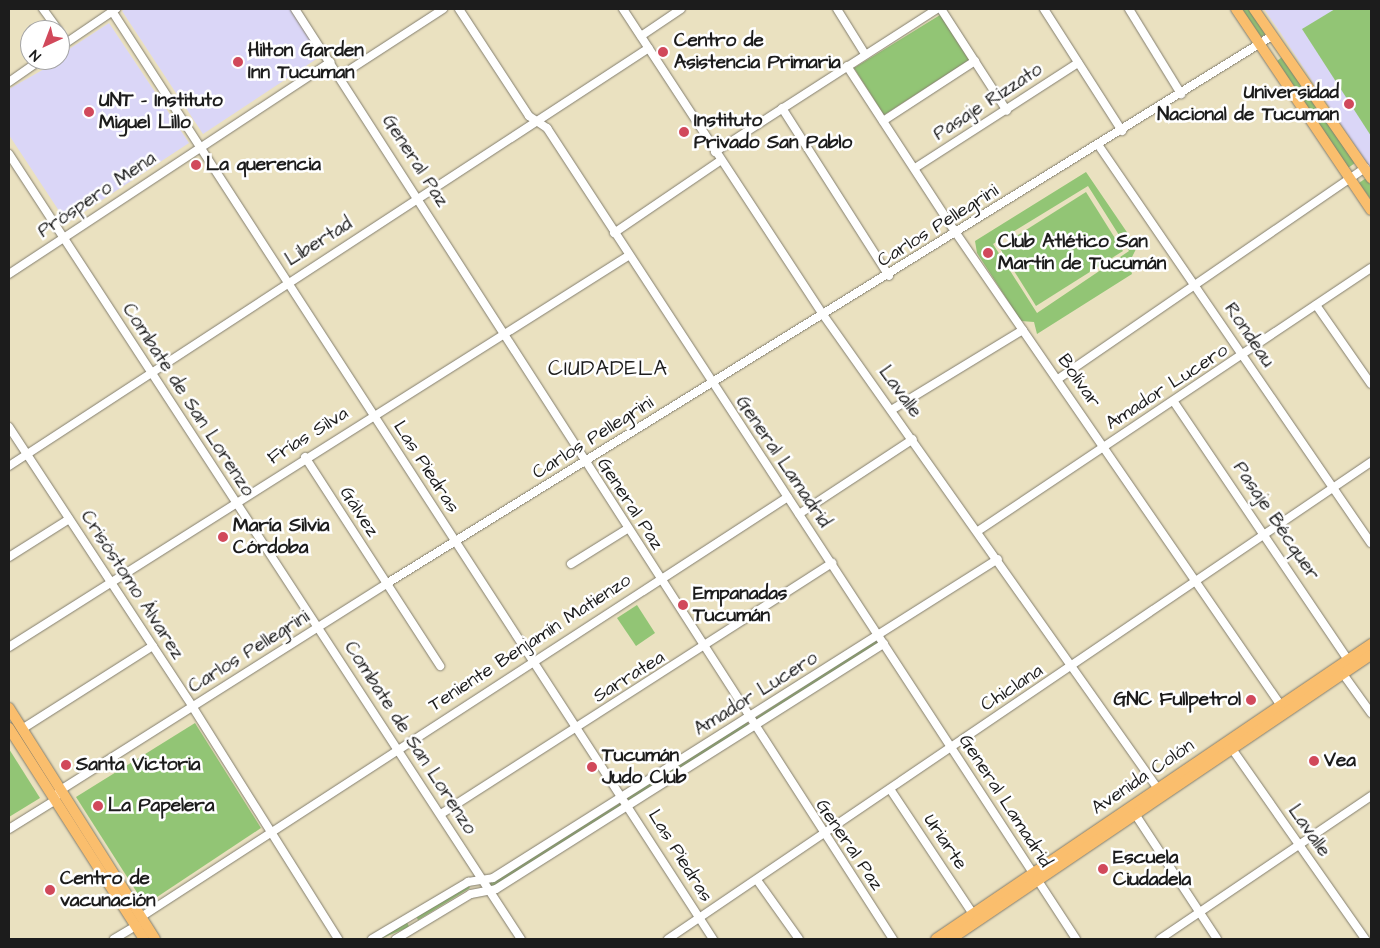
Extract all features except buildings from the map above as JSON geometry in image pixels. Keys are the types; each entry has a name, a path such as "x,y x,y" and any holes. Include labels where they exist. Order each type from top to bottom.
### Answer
{"main road":[{"path":"1236,9 1371,210"},
{"path":"1254,9 1371,178"},
{"name":"Avenida Colón","path":"936,939 1135,814 1284,709 1371,644"},
{"name":"Avenida Colón","path":"1284,709 1371,655"},
{"path":"9,708 138,922 144,939"},
{"path":"9,728 54,802 138,922 156,939"},
{"name":"Avenida Colón","path":"951,939 1158,788 1230,746"}],"street":[{"path":"43,9 51,20"},
{"name":"General Paz","path":"295,9 419,198 584,463 754,729 893,939"},
{"path":"340,76 443,9"},
{"name":"General Lamadrid","path":"459,9 529,116 547,128 710,385 832,563 950,748 1076,939"},
{"name":"Lavalle","path":"623,9 720,161 824,316 893,409 1158,788"},
{"path":"641,36 681,9"},
{"path":"837,9 865,54"},
{"path":"715,152 937,9"},
{"path":"941,9 1007,111"},
{"path":"1044,9 1122,131"},
{"path":"1129,9 1181,94"},
{"path":"70,40 114,10"},
{"name":"Las Piedras","path":"114,10 286,282 532,662 624,797 713,939"},
{"name":"Carlos Pellegrini","path":"59,791 386,584 889,276 1272,36"},
{"name":"Libertad","path":"9,466 152,374 286,282 538,122 649,48"},
{"path":"883,121 975,61"},
{"name":"Próspero Mena","path":"9,274 200,146 330,62"},
{"name":"Pasaje Rizzato","path":"915,168 1007,111 1078,63"},
{"name":"Bolívar","path":"847,66 915,168 956,234 1198,580 1284,709"},
{"path":"9,82 26,70"},
{"path":"782,108 889,276"},
{"name":"Rondeau","path":"1098,146 1197,286 1371,543"},
{"name":"Combate de San Lorenzo","path":"9,154 521,939"},
{"path":"614,233 720,161"},
{"path":"1058,379 1197,286 1365,168"},
{"name":"Frías Silva","path":"9,647 372,414 628,256"},
{"name":"Amador Lucero","path":"978,530 1244,356 1371,268"},
{"path":"1316,306 1371,384"},
{"path":"893,409 1023,330"},
{"name":"Pasaje Bécquer","path":"1174,402 1265,533 1348,660"},
{"name":"Crisóstomo Álvarez","path":"9,427 192,706 338,939"},
{"path":"799,514 913,439"},
{"name":"Gálvez","path":"305,457 440,666"},
{"name":"Chiclana","path":"668,939 950,748 1074,667 1265,533 1371,462"},
{"name":"Teniente Benjamín Matienzo","path":"114,939 398,749 659,578 788,497"},
{"path":"9,557 69,519"},
{"path":"571,564 627,529"},
{"name":"Amador Lucero","path":"372,939 468,882 483,880 624,797 998,559"},
{"name":"Sarratea","path":"441,814 704,648 832,563"},
{"name":"Amador Lucero","path":"396,939 471,894 490,891 629,807 754,729 884,644"},
{"path":"22,729 153,646"},
{"path":"1343,674 1371,713"},
{"name":"Lavalle","path":"1230,746 1365,939"},
{"name":"Uriarte","path":"890,789 974,914"},
{"path":"9,829 54,802 59,791"},
{"path":"1160,939 1371,796"},
{"path":"1135,814 1217,939"},
{"path":"757,880 799,939"},
{"path":"409,917 415,927"},
{"path":"1365,939 1371,935"}],"shaded area":[{"path":"125,9 290,9 321,56 203,134 122,11"},
{"name":"Universidad Nacional de Tucuman","path":"1264,9 1371,9 1371,170 1280,32"},
{"name":"UNT - Instituto Miguel Lillo","path":"109,23 189,143 67,223 9,135 9,89 42,70 70,70 70,48"}],"green space":[{"path":"1242,9 1249,9 1266,34 1261,37"},
{"path":"1335,9 1371,9 1371,136 1302,29"},
{"path":"940,15 969,60 884,115 854,68"},
{"path":"1282,57 1355,163 1348,168 1277,61"},
{"name":"Club Atlético San Martín de Tucumán","path":"1086,172 1137,247 1129,263 1132,274 1037,334 1034,322 1021,321 977,253 975,241","holes":["1088,186 1129,251 1037,313 993,244"]},
{"path":"1366,178 1371,186 1371,200 1359,183"},
{"path":"1086,192 1123,251 1036,306 999,247"},
{"path":"637,605 655,633 636,646 617,618"},
{"path":"877,639 880,644 756,725 752,720"},
{"path":"747,722 750,728 630,802 627,798"},
{"path":"195,723 261,828 145,905 76,797"},
{"path":"9,749 40,798 9,817"},
{"path":"622,802 624,806 492,888 488,883"},
{"path":"467,884 470,888 418,920 416,916"},
{"path":"407,922 409,927 380,939"}],"place":[{"name":"Centro de Asistencia Primaria","path":"663,52"},
{"name":"Hilton Garden Inn Tucuman","path":"238,62"},
{"name":"Universidad Nacional de Tucuman","path":"1349,104"},
{"name":"UNT - Instituto Miguel Lillo","path":"89,112"},
{"name":"Instituto Privado San Pablo","path":"684,132"},
{"name":"La querencia","path":"196,165"},
{"name":"Club Atlético San Martín de Tucumán","path":"988,253"},
{"name":"María Silvia Córdoba","path":"223,537"},
{"name":"Empanadas Tucumán","path":"683,605"},
{"name":"GNC Fullpetrol","path":"1251,700"},
{"name":"Vea","path":"1314,761"},
{"name":"Santa Victoria","path":"66,765"},
{"name":"Tucumán Judo Club","path":"592,767"},
{"name":"La Papelera","path":"98,806"},
{"name":"Escuela Ciudadela","path":"1103,869"},
{"name":"Centro de vacunación","path":"50,890"}],"district":[{"name":"CIUDADELA","path":"608,369"}]}
